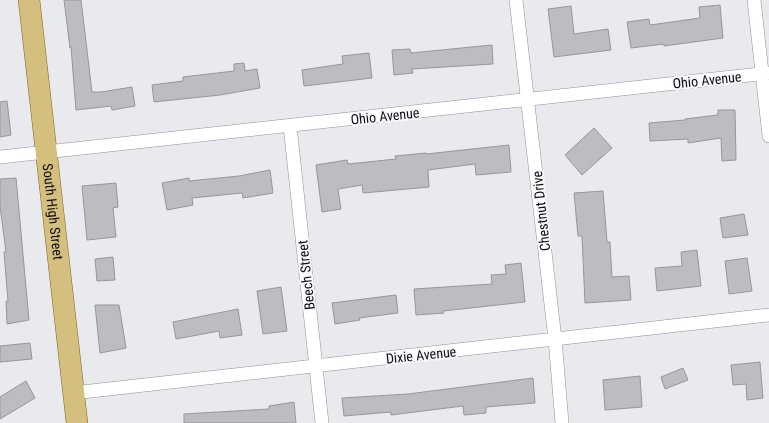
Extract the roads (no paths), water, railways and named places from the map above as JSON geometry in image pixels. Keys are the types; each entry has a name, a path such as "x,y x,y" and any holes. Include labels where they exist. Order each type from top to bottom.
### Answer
{"main road":[{"name":"South High Street","path":"29,0 77,423"}],"street":[{"name":"Chestnut Drive","path":"516,0 555,339 562,423"},
{"path":"754,0 766,73 769,136"},
{"name":"Ohio Avenue","path":"0,157 766,73"},
{"name":"Beech Street","path":"290,126 322,423"},
{"name":"Dixie Avenue","path":"73,393 769,315"}]}
